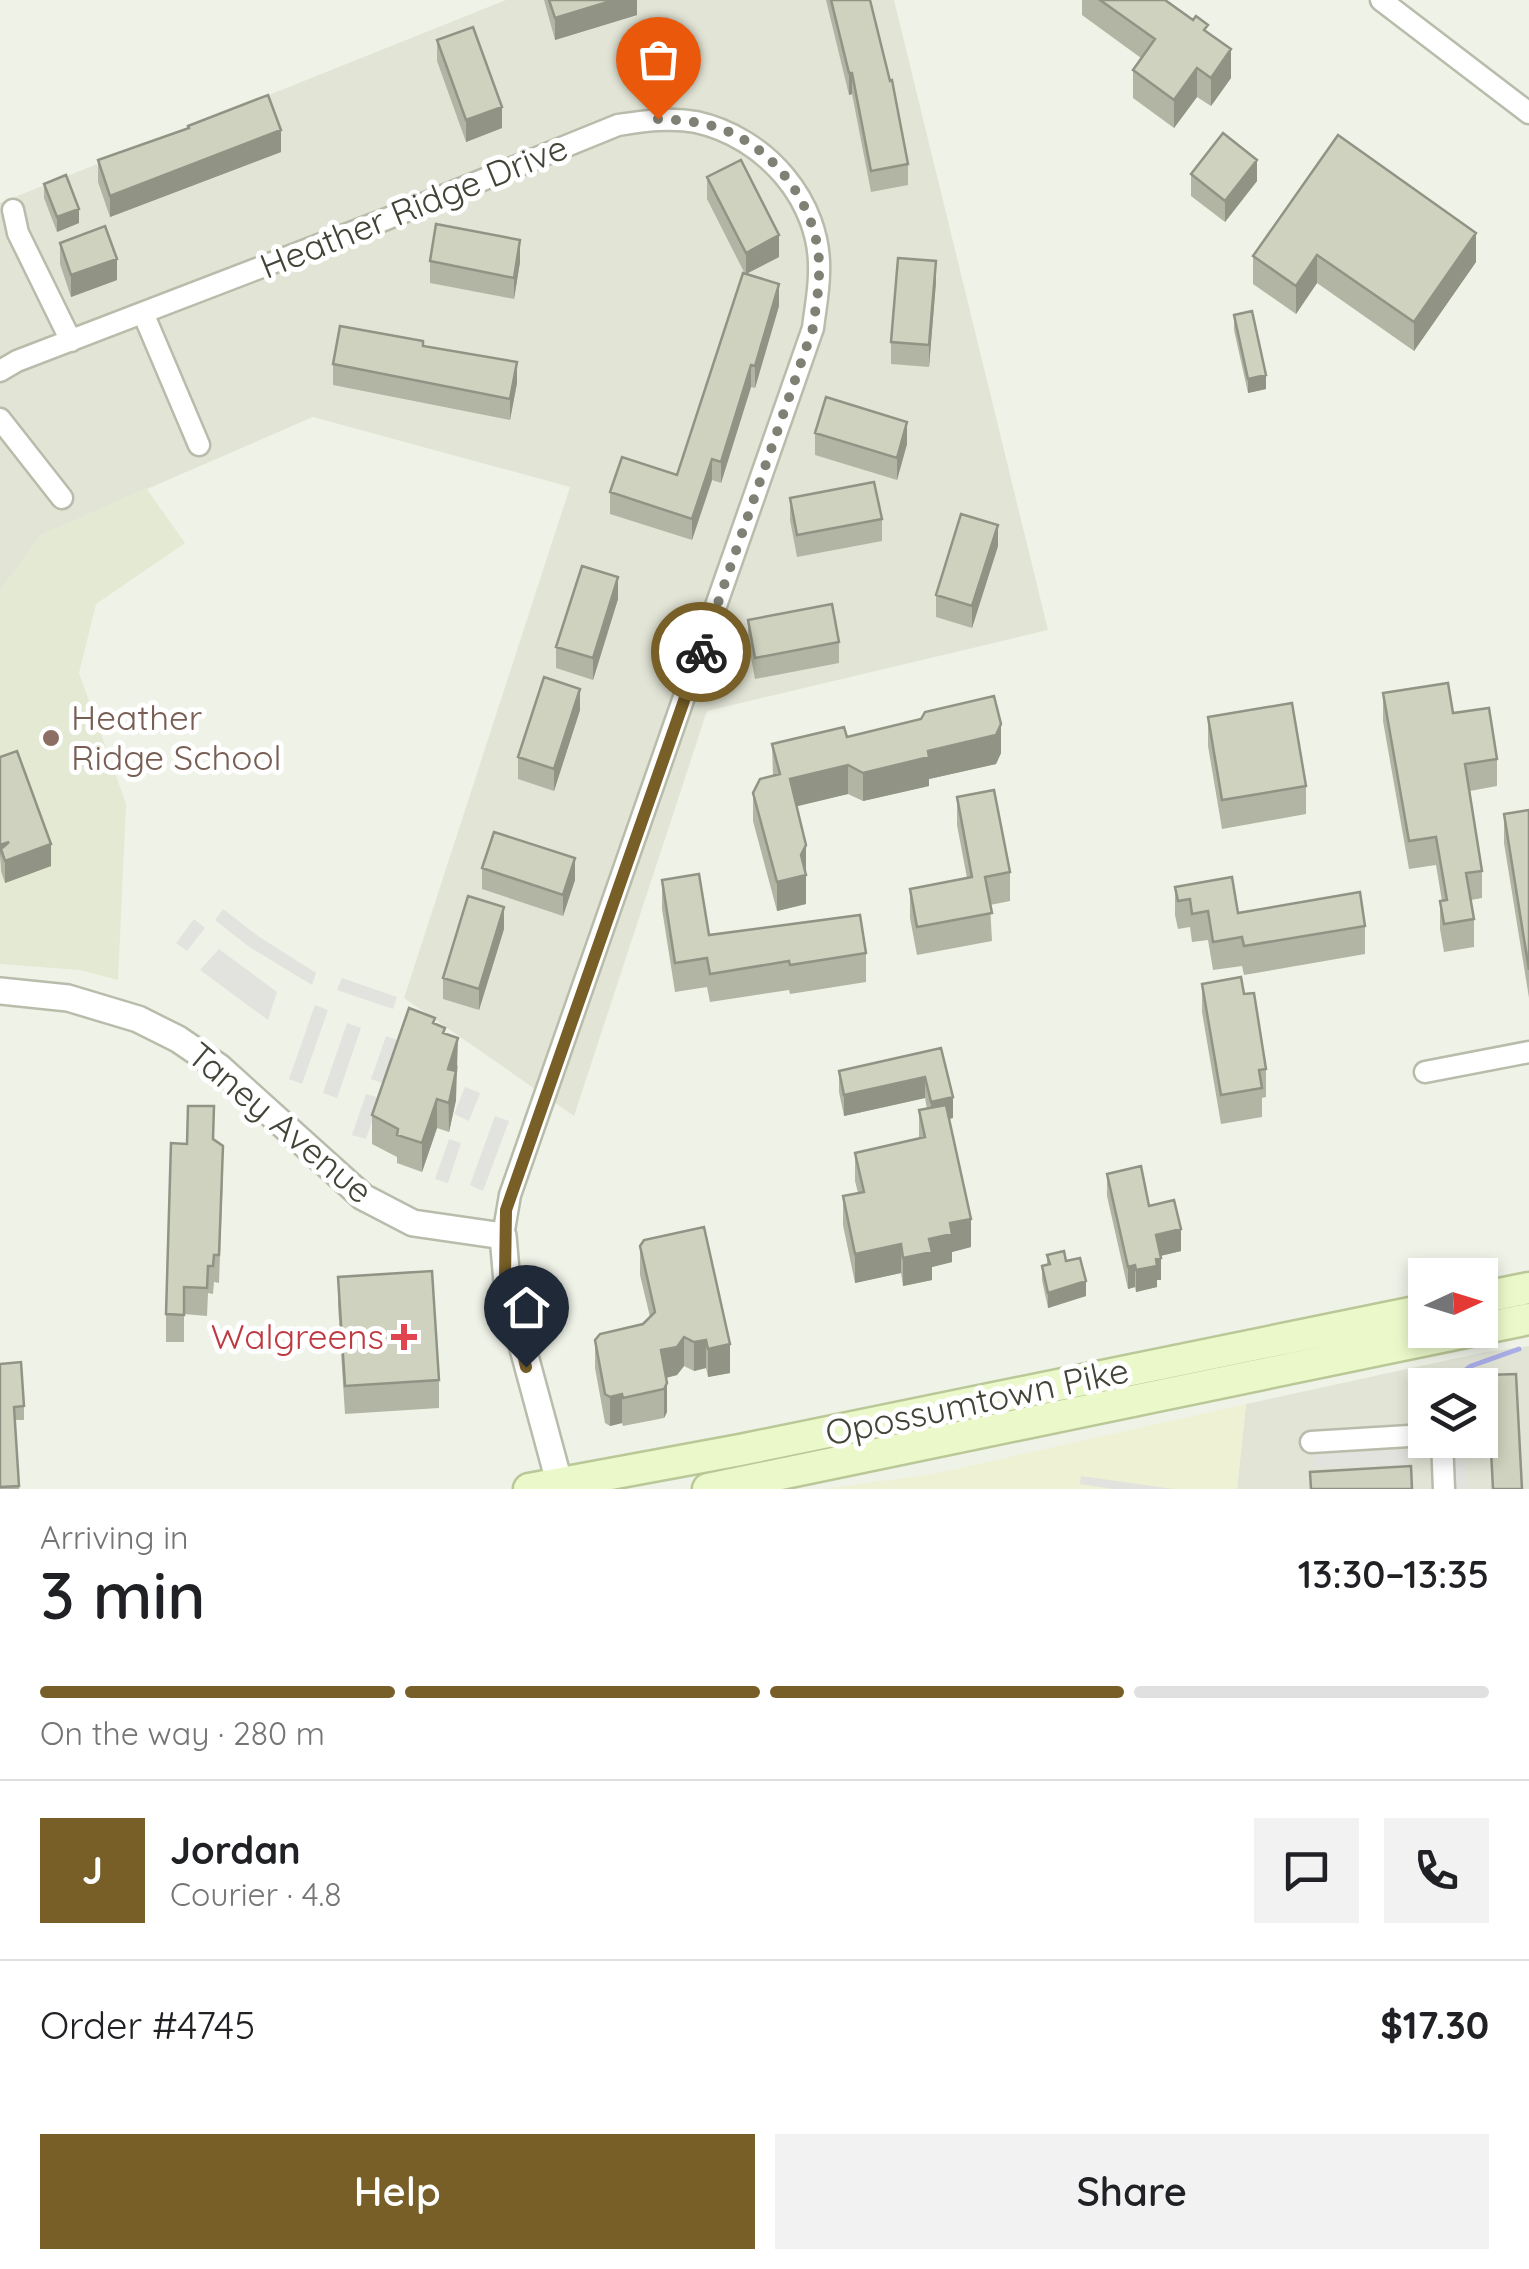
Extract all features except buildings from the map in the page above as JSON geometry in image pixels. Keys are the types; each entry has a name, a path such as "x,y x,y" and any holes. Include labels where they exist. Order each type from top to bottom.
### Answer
{"main road":[{"path":"1498,1294 1529,1288"},
{"name":"Opossumtown Pike","path":"528,1489 560,1487 1408,1313"},
{"name":"Opossumtown Pike","path":"1498,1326 1529,1319"},
{"name":"Opossumtown Pike","path":"708,1489 1408,1344"}],"street":[{"path":"1381,0 1529,113"},
{"name":"Heather Ridge Drive","path":"0,371 618,125 658,119 694,122 727,131 773,163 804,204 816,240 820,272 813,328 510,1194 503,1236"},
{"path":"13,210 18,233 71,340"},
{"path":"143,313 199,445"},
{"path":"0,419 62,498"},
{"name":"Taney Avenue","path":"0,991 68,998 138,1019 178,1039 218,1067 364,1198 412,1222 503,1236"},
{"path":"1425,1072 1529,1052"},
{"path":"503,1236 520,1274 548,1390 543,1413 560,1487"},
{"path":"1311,1442 1408,1437"},
{"path":"1443,1458 1444,1489"}],"shaded area":[{"path":"506,0 894,0 1048,630 707,711 574,1116 404,998 570,487 313,417 41,535 0,591 0,203"},
{"name":"Heather Ridge School","path":"146,488 185,543 96,604 79,673 126,804 118,980 80,970 0,964 0,591 41,535"},
{"path":"223,909 316,973 312,985 248,946 215,920"},
{"path":"194,919 205,928 187,951 176,943"},
{"path":"219,949 277,992 268,1020 200,970"},
{"path":"342,978 397,997 393,1009 337,990"},
{"path":"315,1005 328,1010 302,1084 289,1079"},
{"path":"347,1023 361,1028 337,1098 323,1093"},
{"path":"386,1036 400,1041 385,1084 371,1079"},
{"path":"465,1087 480,1093 469,1121 454,1114"},
{"path":"366,1094 380,1098 366,1139 352,1135"},
{"path":"495,1116 509,1121 483,1191 470,1185"},
{"path":"449,1139 461,1143 448,1183 435,1179"},
{"path":"1529,1346 1529,1489 1237,1489 1246,1404 1408,1369 1408,1458 1498,1458 1498,1368 1411,1368"},
{"path":"1246,1404 1237,1489 822,1489 934,1474"},
{"path":"1407,1450 1408,1465 1313,1468 1313,1454"},
{"path":"1451,1458 1466,1458 1467,1489 1452,1489"},
{"path":"1081,1476 1173,1489 1114,1489 1080,1484"}],"waterway":[{"path":"1468,1368 1519,1349"}],"way so far":[{"path":"658,119 694,122 727,131 773,163 804,204 816,240 820,272 813,328 701,652"}],"place":[{"name":"Heather Ridge School","path":"51,738"},
{"name":"Walgreens","path":"404,1337"}],"route":[{"path":"526,1367 505,1277 506,1210 701,652"}]}
